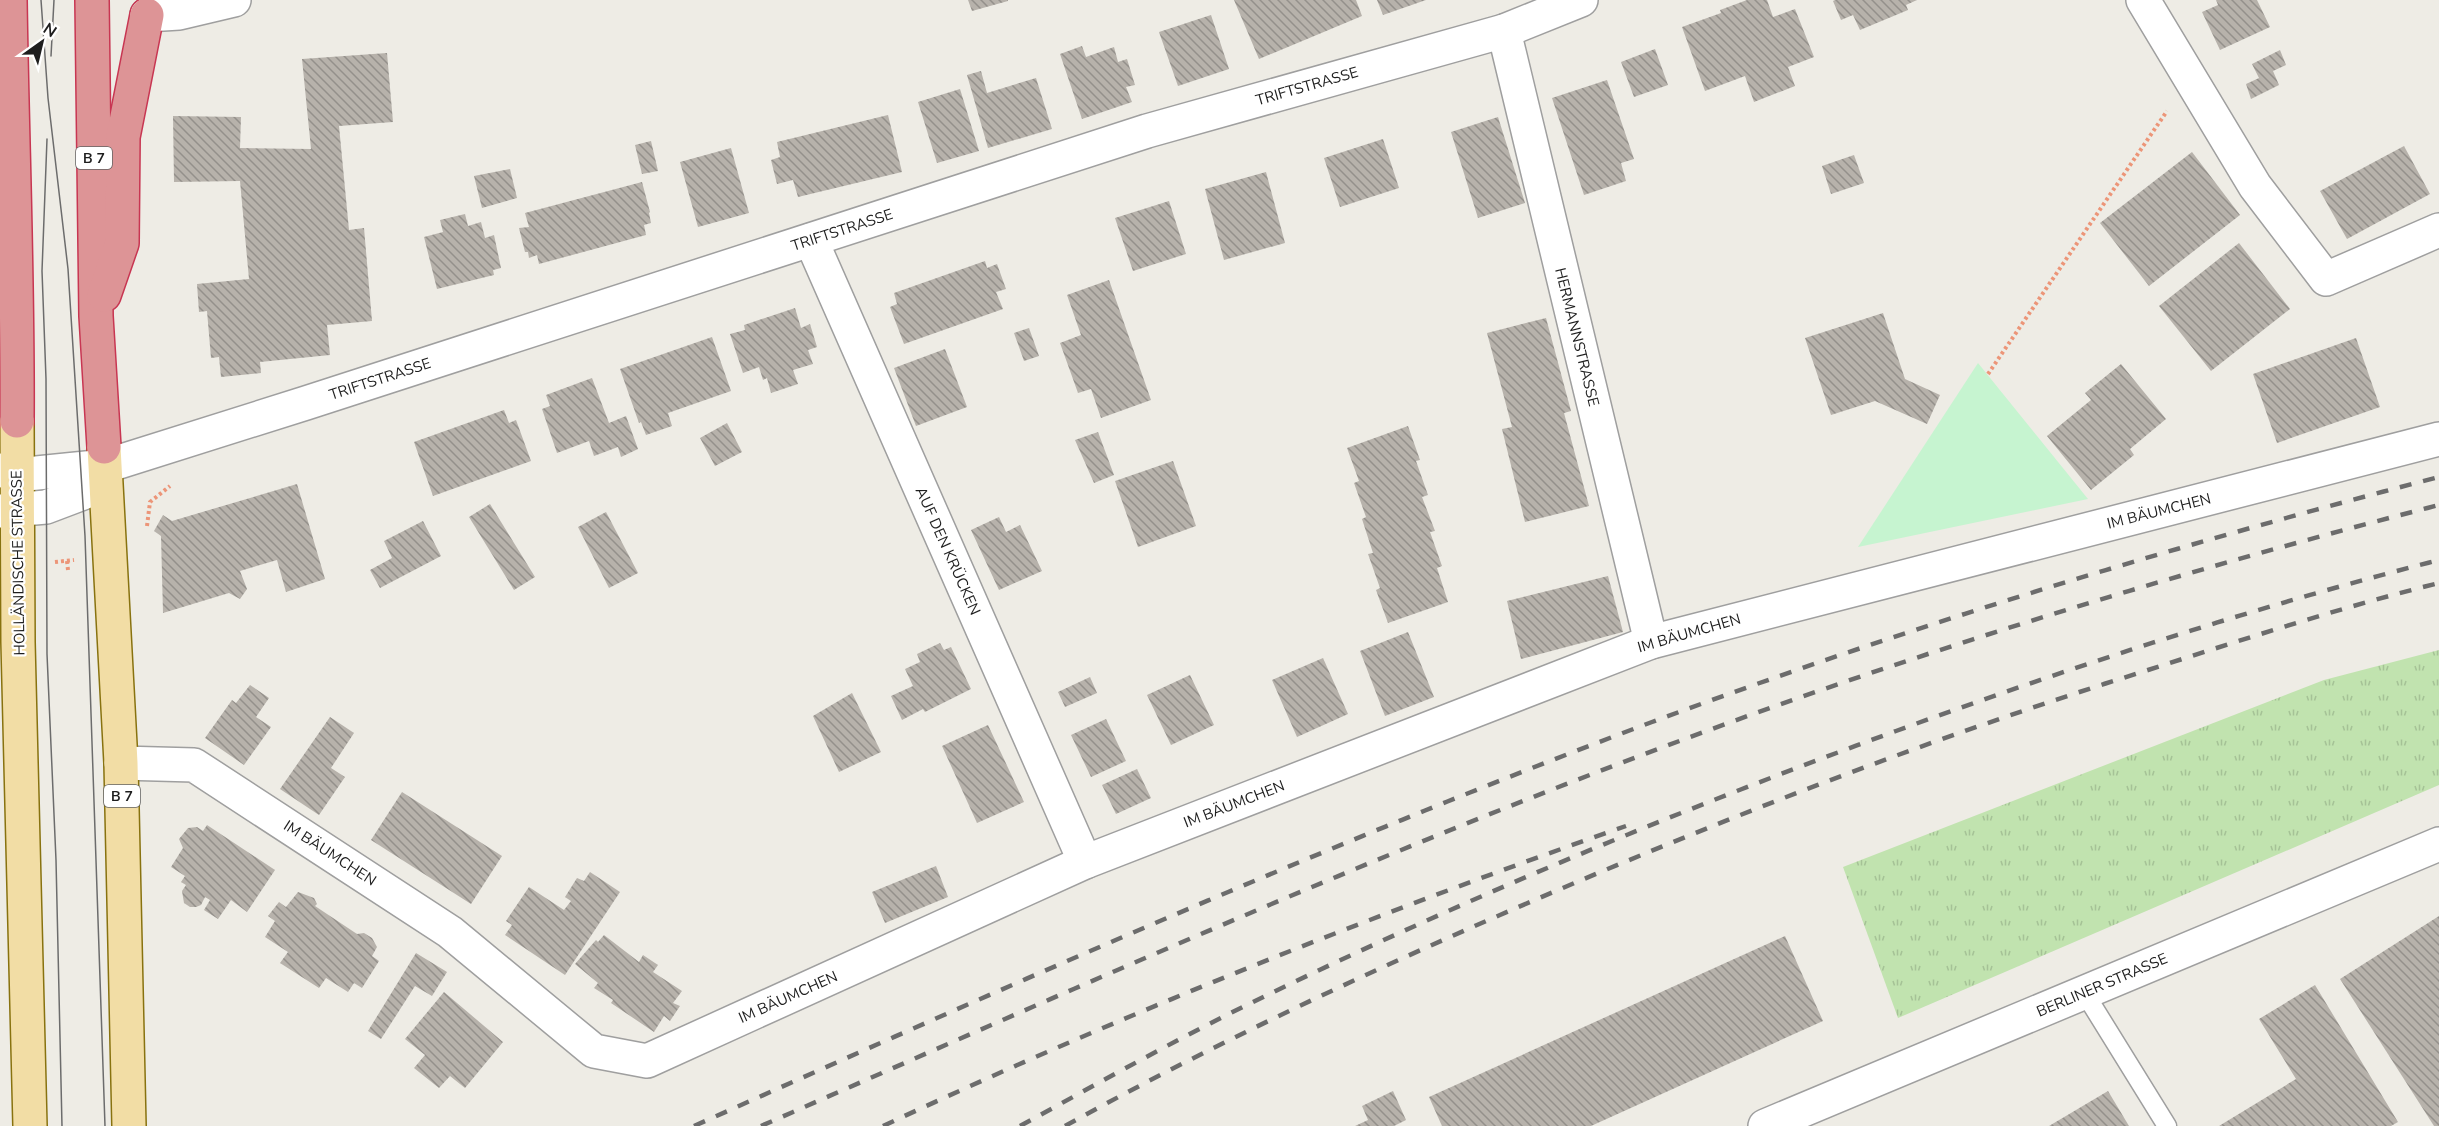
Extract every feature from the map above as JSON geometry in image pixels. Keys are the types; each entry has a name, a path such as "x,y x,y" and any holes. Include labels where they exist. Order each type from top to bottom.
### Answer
{"highway":[{"name":"HOLLÄNDISCHE STRASSE","path":"10,0 12,181 18,322 17,421"},
{"name":"B 7","path":"92,0 96,316 105,456"},
{"path":"96,316 122,243 123,137 147,15"},
{"path":"0,357 18,322"}],"main road":[{"name":"HOLLÄNDISCHE STRASSE","path":"17,421 8,472 20,692 30,1126"},
{"name":"B 7","path":"105,456 122,763 129,1126"}],"street":[{"path":"147,15 179,13 234,0"},
{"name":"TRIFTSTRASSE","path":"8,472 105,456 316,400 1147,131 1504,31 1581,0"},
{"path":"2143,0 2255,186 2326,279 2439,230"},
{"name":"HERMANNSTRASSE","path":"1504,31 1651,642"},
{"name":"AUF DEN KRÜCKEN","path":"811,240 1085,862"},
{"name":"IM BÄUMCHEN","path":"122,763 194,765 450,932 594,1051 647,1061 1085,862 1651,642 2439,439"},
{"path":"9,511 46,507 82,493 105,456"},
{"path":"0,656 20,692"},
{"name":"BERLINER STRASSE","path":"1765,1126 2439,844"}],"lane":[{"path":"2084,992 2167,1126"}],"path":[{"path":"1988,374 2189,78"},
{"path":"146,534 150,502 172,484"},
{"path":"67,561 68,570"}],"green space":[{"path":"1978,363 2088,499 1858,547"},
{"path":"2439,650 2439,785 1898,1018 1843,867 2324,680"}],"building":[{"path":"968,0 1008,0 1008,1 972,11"},
{"path":"1234,0 1356,0 1362,16 1259,59"},
{"path":"1377,0 1426,0 1383,15"},
{"path":"1747,0 1767,0 1773,17 1795,9 1814,57 1788,67 1795,86 1754,102 1745,76 1705,91 1682,27 1721,13 1720,10"},
{"path":"1917,0 1906,5 1908,10 1860,30 1853,15 1841,20 1833,1"},
{"path":"2216,0 2257,0 2270,27 2220,50 2202,12 2218,5"},
{"path":"1211,15 1229,69 1178,86 1159,32"},
{"path":"1082,46 1086,57 1114,47 1118,62 1127,59 1135,85 1126,87 1132,102 1082,119 1060,54"},
{"path":"1655,49 1668,85 1634,97 1621,62"},
{"path":"2280,50 2286,65 2273,71 2279,85 2251,99 2246,84 2259,78 2252,64"},
{"path":"387,53 393,122 339,126 349,230 364,228 372,321 327,325 330,355 260,362 261,373 221,377 219,357 211,358 207,311 199,312 197,284 249,279 240,181 174,182 173,116 241,117 240,148 311,149 302,59"},
{"path":"981,71 987,93 1036,78 1052,129 988,148 967,75"},
{"path":"1607,80 1634,159 1621,163 1626,181 1584,195 1552,98"},
{"path":"960,89 979,151 937,163 918,102"},
{"path":"888,115 902,172 798,197 793,180 777,184 771,160 780,157 777,142"},
{"path":"1498,117 1525,203 1478,218 1451,132"},
{"path":"1383,139 1399,188 1340,207 1324,158"},
{"path":"651,141 658,171 642,174 635,145"},
{"path":"2404,146 2430,194 2347,239 2320,191"},
{"path":"731,148 749,213 698,227 680,162"},
{"path":"2192,152 2240,215 2149,286 2100,223"},
{"path":"1854,155 1864,183 1831,194 1822,166"},
{"path":"510,169 517,198 482,208 474,176"},
{"path":"1266,172 1285,243 1224,260 1205,189"},
{"path":"642,182 651,223 644,225 646,235 539,264 537,255 529,258 528,252 525,252 519,228 529,227 525,213"},
{"path":"1169,201 1186,254 1133,271 1115,218"},
{"path":"465,214 468,226 481,222 485,238 494,235 501,268 493,270 494,275 437,289 424,237 443,232 440,220"},
{"path":"2239,243 2290,309 2211,371 2159,306"},
{"path":"985,261 987,268 997,264 1006,289 996,292 1003,309 904,344 890,307 897,304 894,293"},
{"path":"1109,280 1151,400 1101,418 1091,389 1078,393 1060,343 1081,335 1067,295"},
{"path":"795,308 801,328 810,324 817,347 808,350 813,364 793,370 798,384 771,393 767,378 763,380 759,367 743,373 730,334 745,330 744,325"},
{"path":"1883,313 1905,379 1940,395 1927,424 1875,401 1831,415 1805,338"},
{"path":"1546,318 1571,411 1564,413 1589,506 1525,522 1502,429 1512,427 1487,333"},
{"path":"1029,328 1039,356 1024,361 1014,333"},
{"path":"712,337 731,391 668,413 672,426 646,435 641,422 639,423 620,369"},
{"path":"2356,338 2380,407 2277,443 2253,374"},
{"path":"945,349 967,407 916,426 894,368"},
{"path":"2121,364 2166,419 2130,449 2134,455 2091,490 2047,436 2091,400 2085,393"},
{"path":"592,378 609,423 626,416 638,449 621,457 618,447 594,456 589,441 557,453 542,409 550,406 546,395"},
{"path":"504,410 509,423 516,420 531,461 433,496 414,442"},
{"path":"727,423 742,452 715,466 700,438"},
{"path":"1408,426 1420,460 1416,461 1428,495 1422,497 1435,531 1430,532 1442,566 1437,568 1448,602 1388,623 1376,590 1380,588 1368,554 1373,553 1362,519 1366,517 1354,483 1359,481 1347,448"},
{"path":"1098,432 1114,475 1094,483 1075,440"},
{"path":"1173,461 1196,526 1138,547 1115,481"},
{"path":"297,484 325,579 286,592 277,560 240,571 247,589 240,599 229,593 163,613 161,536 154,531 163,515 172,521"},
{"path":"490,504 535,577 514,590 469,517"},
{"path":"606,512 638,573 609,588 578,527"},
{"path":"999,517 1006,532 1020,525 1042,571 999,590 971,530"},
{"path":"423,521 441,556 380,588 370,570 392,558 384,541"},
{"path":"1608,576 1623,632 1521,659 1507,601"},
{"path":"1408,632 1434,697 1385,716 1360,651"},
{"path":"940,643 944,650 951,647 971,689 925,712 923,709 902,720 891,696 913,686 905,669 920,662 917,654"},
{"path":"1323,658 1348,714 1297,737 1272,680"},
{"path":"1190,675 1214,725 1171,745 1147,695"},
{"path":"1090,677 1097,693 1065,707 1058,692"},
{"path":"250,685 269,698 256,717 271,727 244,765 205,738 232,700 236,703"},
{"path":"852,693 881,752 839,772 813,716"},
{"path":"330,717 354,733 331,768 345,777 319,815 280,789"},
{"path":"1106,719 1126,761 1091,777 1071,735"},
{"path":"988,725 1024,802 977,823 942,746"},
{"path":"1137,769 1151,798 1116,814 1102,785"},
{"path":"402,792 502,856 471,904 371,840"},
{"path":"207,825 275,870 247,912 231,900 218,919 204,910 210,900 205,897 201,905 196,907 190,907 184,903 182,891 186,885 181,882 185,876 171,867 183,848 179,839 188,828 197,827 203,831"},
{"path":"936,866 948,897 885,923 872,892"},
{"path":"590,872 620,892 565,975 505,935 512,925 506,921 529,887 564,910 571,901 565,897 577,878 584,881"},
{"path":"298,892 314,898 317,904 315,906 357,934 364,933 372,938 377,947 372,956 379,961 362,988 354,983 348,992 326,978 319,988 280,963 288,952 265,937 275,921 268,916 279,902 286,907"},
{"path":"2439,916 2439,1126 2434,1126 2340,979"},
{"path":"604,935 639,962 643,955 658,965 653,972 682,991 673,1003 680,1006 670,1021 664,1016 654,1032 611,1003 613,1000 594,988 598,983 575,964 596,940 598,942"},
{"path":"1785,936 1823,1021 1591,1126 1442,1126 1429,1097"},
{"path":"416,953 447,972 432,996 415,986 381,1039 368,1031"},
{"path":"2315,985 2398,1122 2391,1126 2219,1126 2296,1079 2259,1019"},
{"path":"444,992 503,1042 465,1088 450,1076 439,1088 414,1068 425,1055 405,1039"},
{"path":"1393,1091 1406,1120 1394,1126 1355,1126 1368,1120 1362,1106"},
{"path":"2108,1091 2129,1126 2049,1126"}],"tram line":[{"path":"41,0 48,98 68,269 85,536 105,1126"},
{"path":"51,56 54,0"},
{"path":"47,139 42,271 46,379 47,654 56,860 62,1126"}],"railway":[{"path":"694,1126 1050,968 1289,866 1652,722 1846,653 2042,589 2339,503 2439,477"},
{"path":"761,1126 1319,884 1658,749 1850,680 2045,616 2241,558 2439,505"},
{"path":"1020,1126 1193,1032 1330,965 1570,858 1651,825 1814,761 2030,683 2302,597 2439,560"},
{"path":"1065,1126 1172,1069 1335,989 1500,915 1724,821 1950,736 2104,684 2271,631 2439,583"},
{"path":"883,1126 1066,1044 1251,967 1438,894 1626,826"}]}
